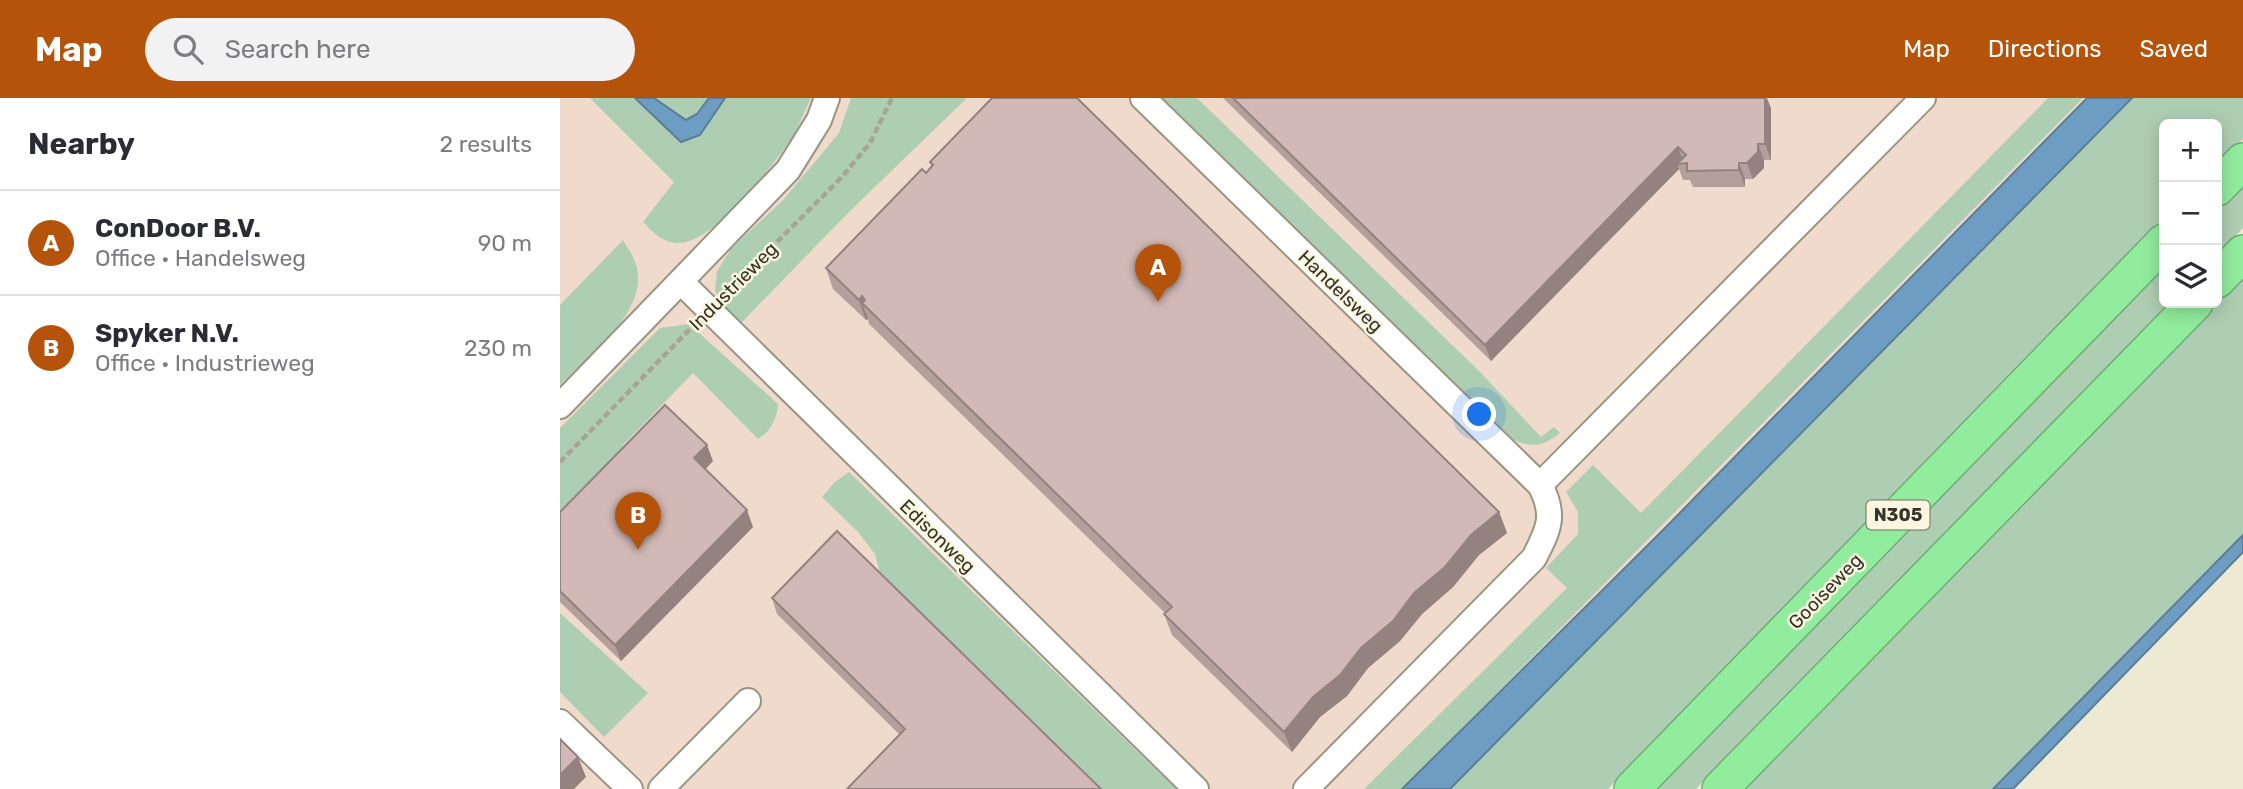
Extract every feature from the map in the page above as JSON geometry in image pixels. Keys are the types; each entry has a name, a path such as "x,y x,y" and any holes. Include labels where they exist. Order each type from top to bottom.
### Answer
{"highway":[{"path":"2222,183 2243,161"},
{"name":"Gooiseweg","path":"1632,789 2161,245"},
{"path":"2222,275 2243,253"},
{"path":"1720,789 2190,308"}],"street":[{"name":"Industrieweg","path":"560,405 788,170 819,120 827,98"},
{"name":"Handelsweg","path":"1143,98 1540,485"},
{"path":"1306,789 1534,558 1549,529 1549,503 1540,485 1923,98"},
{"name":"Edisonweg","path":"681,282 707,311 1196,789"},
{"path":"661,789 748,701"},
{"path":"560,722 630,789"}],"path":[{"name":"Industrieweg","path":"560,462 842,177 870,143 892,98"}],"shaded area":[{"path":"560,98 2097,98 1429,789 560,789"}],"green space":[{"path":"590,98 811,98 789,142 740,203 708,231 693,240 673,243 663,239 643,222 674,182"},
{"path":"851,98 967,98 850,211 740,324 715,291 717,271 731,249 784,199 839,133"},
{"path":"1162,98 1197,98 1480,372 1541,437 1554,427 1560,433 1537,445 1511,439"},
{"path":"2048,98 2083,98 1402,789 1364,789 1567,588 1546,568 1578,534 1578,512 1566,492 1593,465 1641,513"},
{"path":"2132,98 2243,98 2243,139 2222,162 2222,119 2159,119 2159,226 1608,789 1450,789"},
{"path":"2243,185 2243,228 2222,250 2222,245 2222,207"},
{"path":"623,240 636,265 638,282 634,299 614,331 560,385 560,305"},
{"path":"2159,272 2159,308 2165,308 1696,789 1654,789"},
{"path":"2243,273 2243,535 1993,789 1741,789 2209,308 2222,308 2222,295"},
{"path":"689,324 778,404 775,420 770,428 758,439 693,373 622,446 626,451 560,520 560,428 660,328"},
{"path":"849,472 1176,789 1094,789 882,582 875,554 858,532 822,497 835,482"},
{"path":"560,613 648,693 604,737 560,692"}],"water":[{"path":"635,98 654,98 686,120 697,114 709,98 725,98 700,135 681,142"},
{"path":"2087,98 2132,98 1450,789 1402,789 1663,530"},
{"path":"2243,535 2243,552 2013,789 1993,789"}],"building":[{"path":"992,98 1077,98 1499,512 1471,535 1445,567 1414,593 1393,621 1361,648 1340,675 1313,697 1284,732 1164,614 1172,607 862,303 865,300 862,296 859,300 826,268 922,169 926,173 933,165 930,162"},
{"path":"1233,98 1765,98 1765,144 1758,144 1758,152 1747,163 1739,163 1739,170 1687,171 1687,163 1677,164 1686,155 1678,147 1485,345"},
{"path":"665,405 707,445 694,458 747,510 615,645 560,591 560,512"},
{"path":"837,531 1101,789 847,789 905,729 772,598"},
{"path":"560,739 578,757 560,775"}],"place":[{"name":"ConDoor B.V.","path":"1158,302"},
{"name":"Spyker N.V.","path":"638,550"}]}
